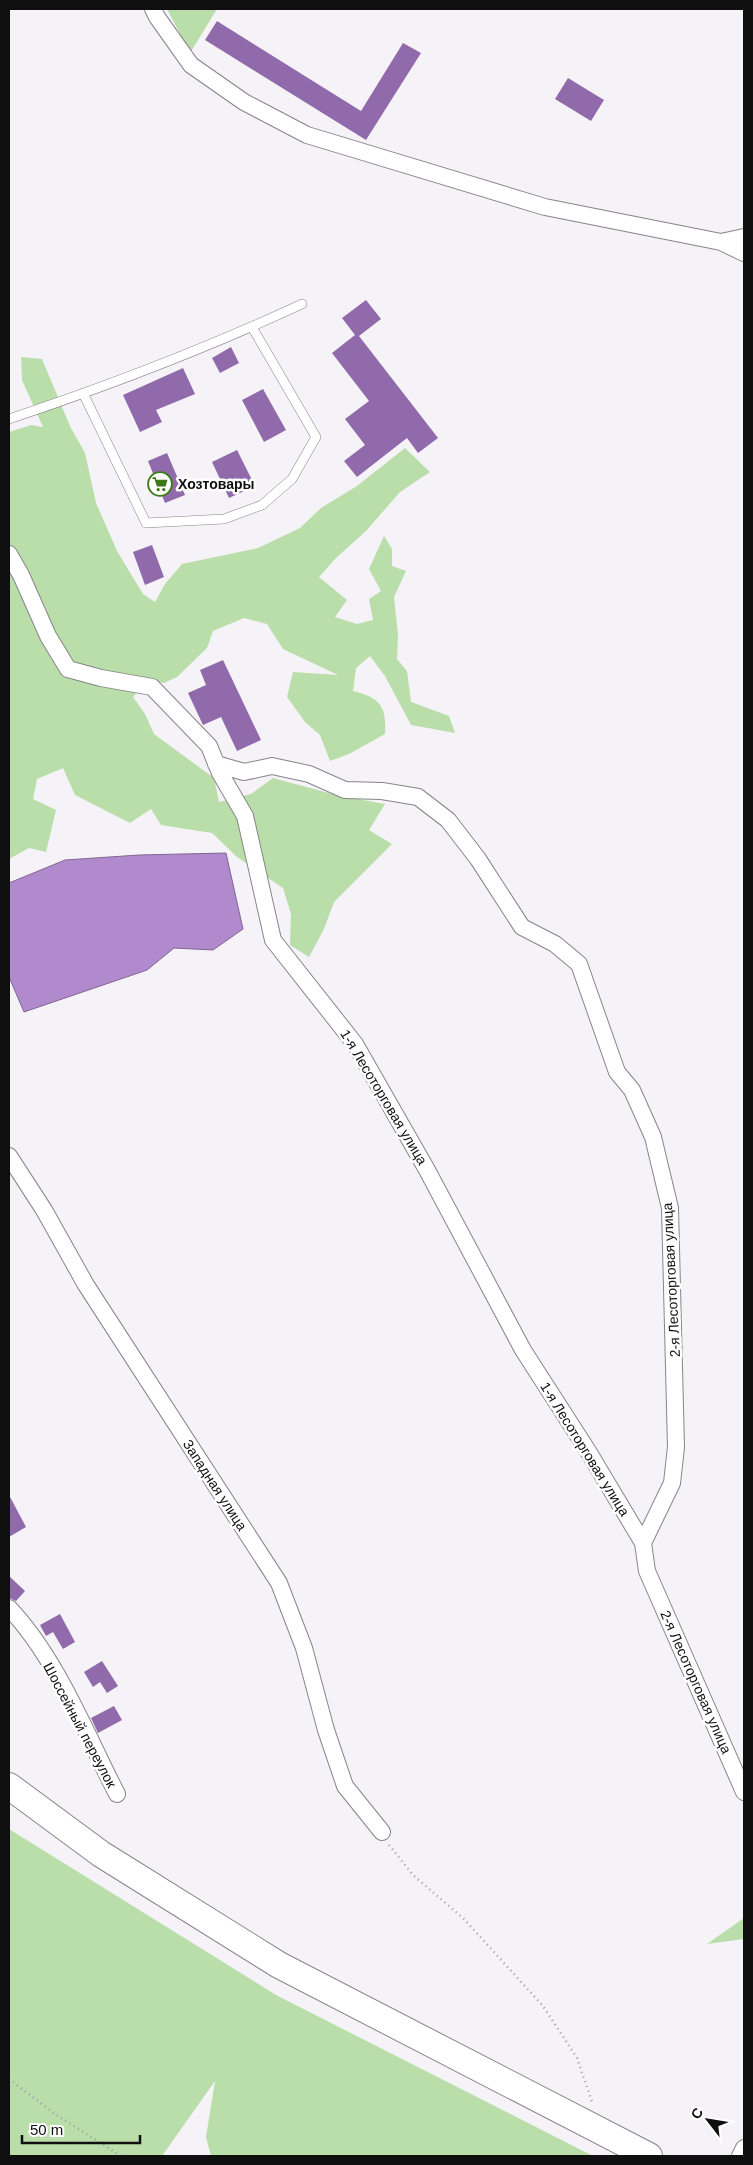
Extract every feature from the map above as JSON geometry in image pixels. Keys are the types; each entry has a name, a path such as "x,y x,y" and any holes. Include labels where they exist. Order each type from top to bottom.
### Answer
{"main road":[{"path":"9,1786 101,1854 279,1965 649,2156"}],"street":[{"path":"153,9 191,65 244,102 306,135 545,207 721,242 744,253"},
{"path":"721,242 744,237"},
{"name":"1-я Лесоторговая улица","path":"9,554 21,575 48,636 68,669 100,678 152,687 209,746 216,764 245,816 273,940 355,1044 427,1170 523,1350 588,1451 643,1543"},
{"name":"2-я Лесоторговая улица","path":"216,764 244,772 272,766 308,774 344,790 382,791 418,798 448,820 478,859 522,927 555,944 579,964 617,1072 632,1090 653,1137 670,1208 676,1447 672,1483 643,1543 647,1571 744,1792"},
{"name":"Западная улица","path":"9,1156 44,1210 86,1285 279,1583 304,1648 326,1730 345,1786 382,1832"},
{"name":"Шоссейный переулок","path":"9,1608 20,1619 58,1677 116,1794"},
{"path":"740,2156 744,2148"}],"lane":[{"path":"9,419 83,393 252,327 302,304"},
{"path":"83,393 146,522 189,522 224,519 262,505 292,479 316,437 252,327"}],"path":[{"path":"382,1832 391,1848 413,1876 464,1919 543,2006 577,2058 602,2132"},
{"path":"9,2079 58,2116 121,2156"}],"green space":[{"path":"167,9 217,9 190,53"},
{"path":"21,357 42,359 70,426 85,453 96,503 117,551 143,594 155,602 165,584 182,564 258,548 300,528 321,508 357,486 405,448 430,472 400,492 366,531 336,558 319,577 347,600 335,617 357,624 373,620 369,599 381,591 369,569 384,536 392,549 392,566 406,571 394,597 398,635 397,659 407,671 411,702 449,716 455,733 411,725 385,676 370,656 356,668 353,691 369,696 380,704 384,716 385,734 349,754 330,761 320,735 305,722 287,697 293,672 338,675 283,649 267,624 244,618 213,631 207,648 177,677 164,683 148,681 133,697 145,714 154,734 214,778 219,802 251,794 273,778 336,795 385,804 369,830 392,844 334,902 324,929 309,957 290,945 291,914 283,888 237,857 212,833 161,825 151,809 130,823 75,795 63,768 37,779 33,799 56,810 46,852 29,848 9,859 9,432 31,425 43,427 22,380"},
{"path":"9,1829 276,1995 593,2156 211,2156 206,2137 215,2081 162,2156 9,2156"},
{"path":"744,1918 744,1939 707,1944"}],"shaded area":[{"path":"226,853 243,929 213,950 174,948 147,970 24,1012 9,977 9,883 65,860 139,855"}],"building":[{"path":"217,21 361,111 403,43 421,53 366,140 205,40"},
{"path":"568,78 604,100 591,121 555,99"},
{"path":"366,300 381,319 359,336 438,438 418,453 407,438 357,477 344,461 365,445 345,419 369,401 332,353 355,335 342,318"},
{"path":"231,347 239,363 220,373 212,358"},
{"path":"183,368 195,394 156,410 162,422 140,432 123,395"},
{"path":"263,389 286,430 264,442 242,400"},
{"path":"237,450 255,486 229,498 212,462"},
{"path":"167,453 185,495 165,503 148,461"},
{"path":"152,545 164,577 145,585 133,552"},
{"path":"223,660 261,740 237,751 221,717 203,725 188,693 206,685 200,670"},
{"path":"9,1495 26,1527 9,1537"},
{"path":"9,1576 25,1591 16,1601 9,1598"},
{"path":"60,1614 75,1642 63,1649 53,1632 46,1636 40,1625"},
{"path":"102,1661 118,1686 107,1693 100,1682 93,1687 84,1672"},
{"path":"114,1706 122,1720 98,1733 91,1718"}],"place":[{"name":"Хозтовары","path":"160,484"}]}
